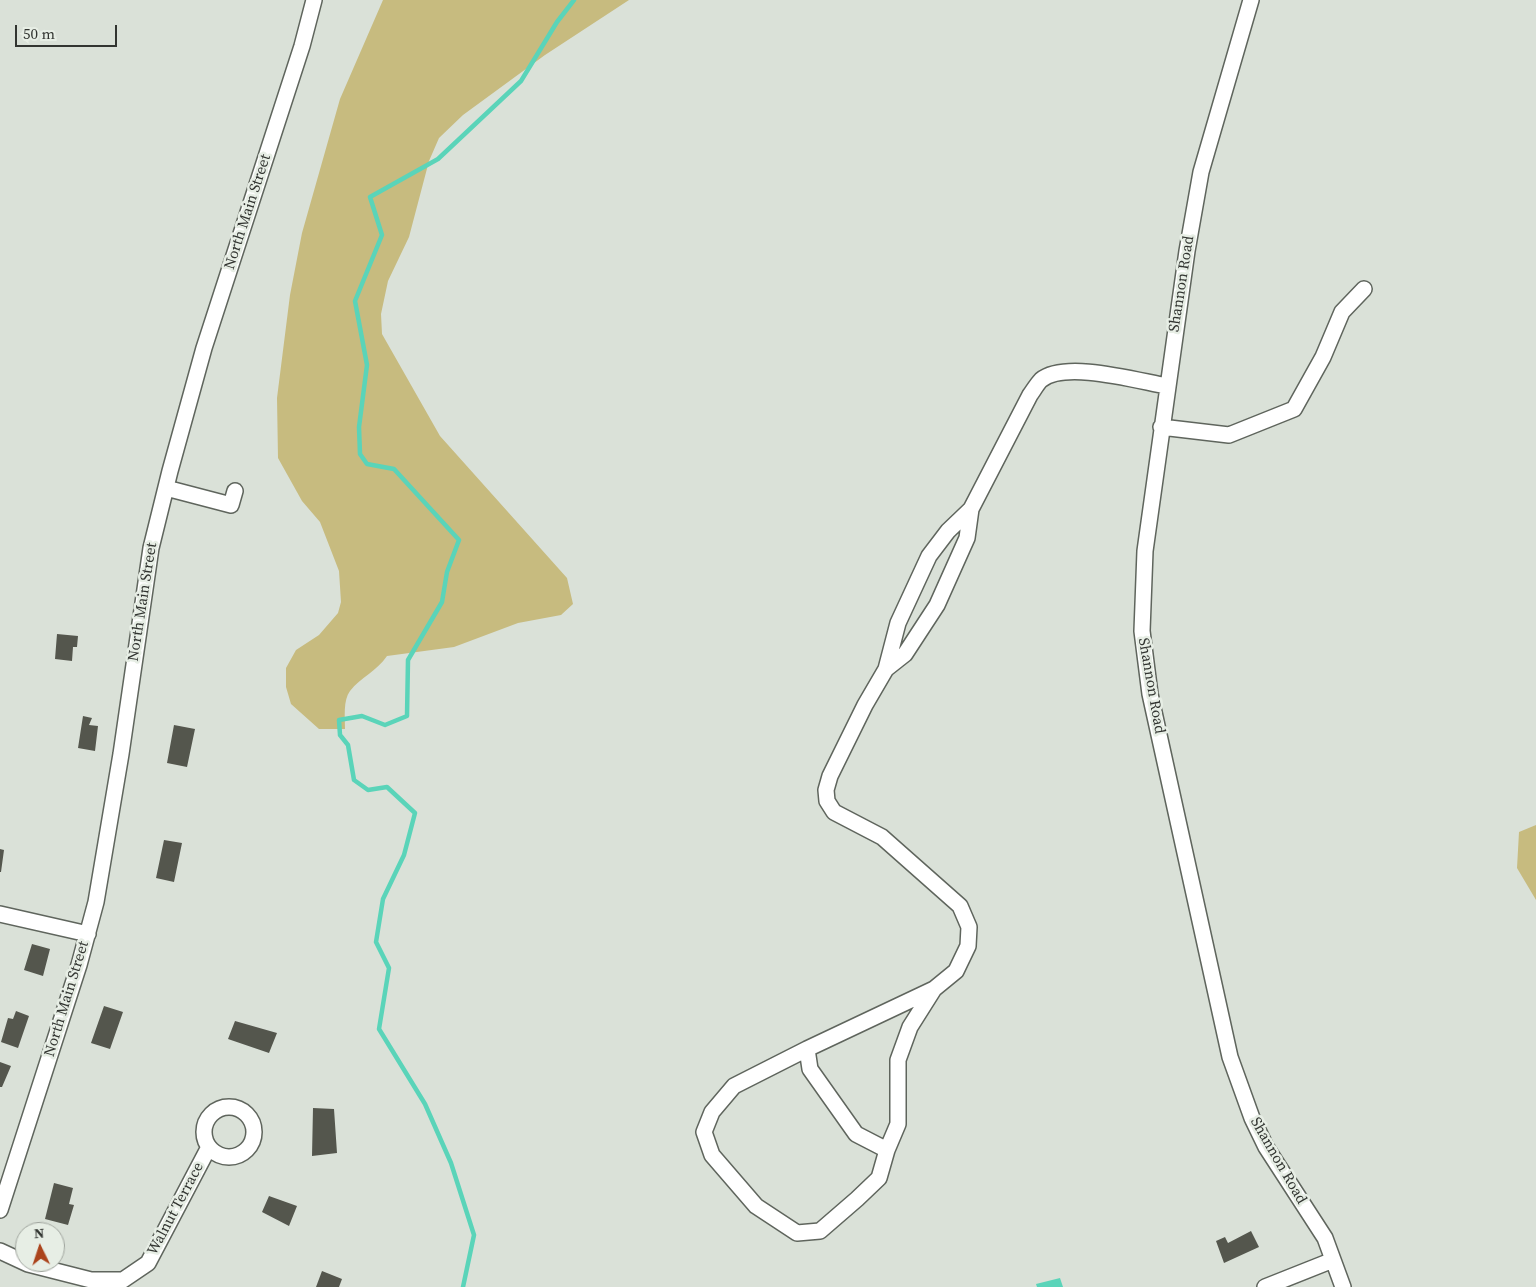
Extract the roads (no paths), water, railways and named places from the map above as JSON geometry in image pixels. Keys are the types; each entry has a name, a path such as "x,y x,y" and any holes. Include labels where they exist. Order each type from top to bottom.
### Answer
{"street":[{"name":"North Main Street","path":"0,1210 88,934 96,902 113,809 151,548 166,488 204,348 302,46 314,0"},
{"name":"Shannon Road","path":"1251,0 1201,172 1187,251 1166,386 1144,551 1142,631 1150,694 1222,1025 1240,1088 1266,1147 1324,1238 1343,1287"},
{"path":"1161,427 1229,435 1294,409 1323,357 1342,312 1364,288"},
{"path":"934,989 910,1027 898,1060 898,1124 887,1150 879,1178 820,1231 797,1233 756,1206 712,1155 704,1132 712,1112 734,1086 806,1049 934,989 956,971 968,946 970,927 960,906 882,837 834,812 827,801 826,790 830,776 865,705 886,669 898,623 929,556 948,531 971,509 1030,396 1042,380 1054,374 1076,371 1166,386"},
{"path":"166,488 231,505 235,491"},
{"path":"886,669 905,654 937,605 967,538 971,509"},
{"path":"0,914 88,934"},
{"path":"806,1049 810,1069 856,1134 887,1150"},
{"name":"Walnut Terrace","path":"0,1251 28,1264 91,1280 122,1280 148,1263 209,1147"},
{"path":"1265,1287 1333,1260"}],"waterway":[{"path":"463,1287 474,1235 451,1163 425,1104 379,1029 389,968 376,942 383,899 404,855 415,813 387,787 368,790 354,780 348,745 340,735 339,720 362,716 385,725 407,716 408,660 442,602 447,572 459,540 394,469 367,464 360,454 359,427 367,365 355,301 382,235 370,197 438,159 521,81 557,22 574,0"}]}
